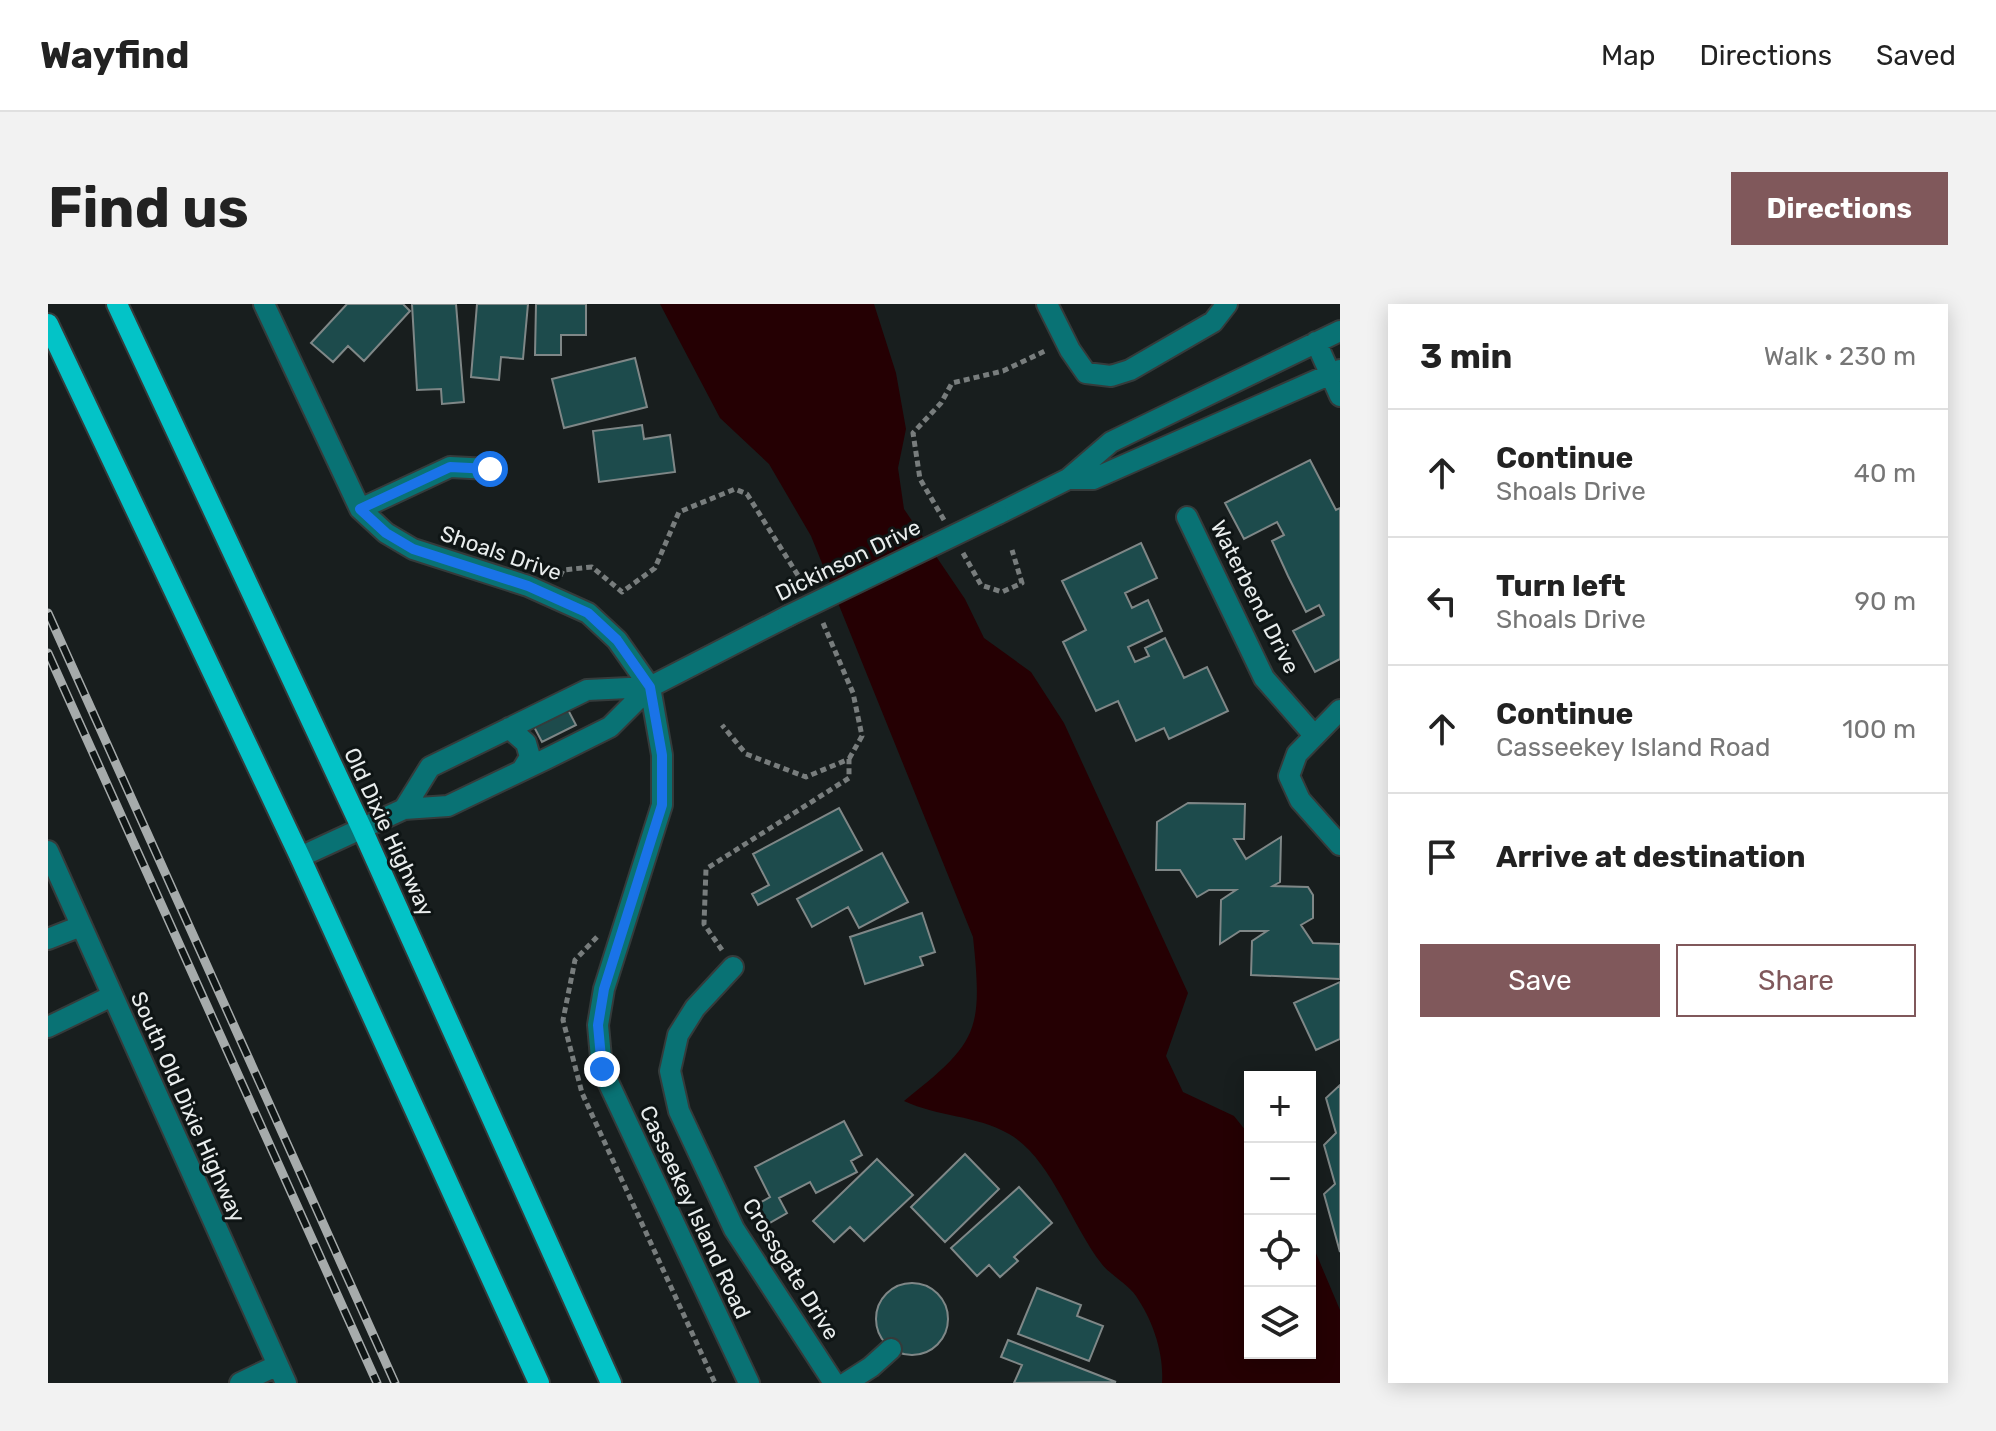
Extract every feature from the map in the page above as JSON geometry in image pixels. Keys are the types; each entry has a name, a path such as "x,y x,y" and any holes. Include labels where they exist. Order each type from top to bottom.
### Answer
{"main road":[{"name":"Old Dixie Highway","path":"117,304 362,829 611,1383"},
{"path":"48,324 300,857 539,1383"}],"street":[{"name":"Shoals Drive","path":"264,304 360,509 386,533 413,549 554,596 588,613 617,640 650,687"},
{"path":"1047,304 1086,373 1111,376 1130,370 1213,322 1227,304"},
{"name":"Dickinson Drive","path":"300,857 404,809 448,806 610,727 650,687 1068,479 1111,442 1340,331"},
{"path":"1316,342 1335,372 1340,396"},
{"name":"Dickinson Drive","path":"1068,479 1093,479 1335,372"},
{"path":"360,509 450,467 490,469"},
{"name":"Waterbend Drive","path":"1187,517 1264,678 1313,734"},
{"name":"Dickinson Drive","path":"404,809 430,767 587,690 650,687"},
{"name":"Casseekey Island Road","path":"650,687 662,755 662,805 604,989 598,1025 602,1069 749,1383"},
{"path":"1340,710 1313,734 1297,754 1289,776 1300,800 1340,845"},
{"path":"509,728 526,743 530,757 522,770"},
{"name":"South Old Dixie Highway","path":"48,851 282,1374"},
{"path":"48,939 81,926"},
{"name":"Crossgate Drive","path":"733,967 695,1008 678,1035 670,1071 679,1111 734,1229 834,1383"},
{"path":"48,1027 112,996"},
{"path":"846,1383 891,1349"},
{"path":"240,1383 282,1374"}],"path":[{"path":"951,532 920,479 913,433 941,403 952,383 1003,371 1066,341"},
{"path":"554,596 563,570 592,567 622,592 655,568 679,512 735,489 747,494 791,559 810,597"},
{"path":"959,545 981,585 1002,592 1022,583 1012,550"},
{"path":"733,967 704,924 706,869 849,778 849,759 862,736 853,693 841,659 816,609"},
{"path":"722,725 746,754 806,777 849,759"}],"shaded area":[{"path":"660,304 874,304 896,373 906,429 898,468 904,509 965,599 984,638 1031,672 1064,723 1188,993 1166,1056 1183,1092 1234,1116 1244,1128 1244,1359 1316,1359 1316,1253 1340,1310 1340,1383 1162,1383 1159,1349 1142,1306 1133,1292 1101,1263 1090,1248 1037,1159 1024,1145 996,1128 904,1101 947,1064 970,1032 977,994 973,937 811,536 769,464 720,418"}],"building":[{"path":"347,304 403,304 410,311 364,361 348,346 333,362 311,343"},
{"path":"412,304 456,304 464,402 442,404 441,389 417,390"},
{"path":"477,304 528,304 523,359 501,357 499,380 471,377"},
{"path":"536,304 586,304 586,335 561,335 561,355 535,355"},
{"path":"635,358 647,407 564,428 552,379"},
{"path":"642,425 644,439 670,435 675,472 599,482 593,431"},
{"path":"1310,460 1336,510 1340,508 1340,659 1315,672 1293,631 1324,615 1319,605 1306,612 1288,576 1272,541 1284,535 1277,522 1244,539 1225,503"},
{"path":"1141,543 1157,578 1125,593 1132,608 1148,600 1162,631 1128,647 1135,662 1149,656 1145,648 1165,638 1184,678 1207,667 1228,711 1169,739 1164,728 1136,741 1118,701 1096,711 1063,642 1086,630 1062,581"},
{"path":"566,706 576,725 542,742 532,723"},
{"path":"1188,803 1245,804 1244,839 1234,839 1246,859 1281,837 1280,882 1273,886 1308,887 1313,895 1313,918 1301,925 1313,943 1340,944 1340,979 1251,975 1252,941 1267,931 1240,931 1220,944 1221,900 1236,890 1209,890 1197,897 1180,870 1156,870 1157,822"},
{"path":"839,808 862,850 758,905 752,894 769,885 753,854"},
{"path":"882,853 908,902 859,928 848,907 812,927 797,899"},
{"path":"922,913 935,952 920,957 923,965 865,984 850,937"},
{"path":"1340,982 1340,1039 1316,1050 1294,1003"},
{"path":"1340,1085 1340,1252 1324,1194 1335,1184 1324,1145 1336,1133 1326,1098"},
{"path":"844,1121 862,1155 851,1161 857,1172 816,1193 810,1182 779,1198 787,1213 766,1225 756,1205 770,1197 755,1167"},
{"path":"965,1154 999,1189 945,1242 911,1207"},
{"path":"877,1159 913,1195 864,1241 850,1227 834,1242 813,1221"},
{"path":"1019,1187 1052,1223 1014,1257 1018,1261 1000,1277 989,1265 977,1276 951,1248"},
{"path":"912,1283 932,1289 942,1299 948,1319 942,1339 932,1349 912,1355 892,1349 882,1339 876,1319 882,1299 892,1289"},
{"path":"1037,1288 1081,1305 1077,1316 1103,1326 1089,1361 1018,1334"},
{"path":"1008,1340 1116,1382 1014,1383 1022,1365 1001,1357"}],"railway":[{"path":"48,613 395,1383"},
{"path":"48,653 377,1383"}],"route":[{"path":"490,469 450,467 360,509 386,533 413,549 528,586 568,601 588,613 617,640 650,687 662,755 662,805 604,989 598,1025 602,1069"}]}
